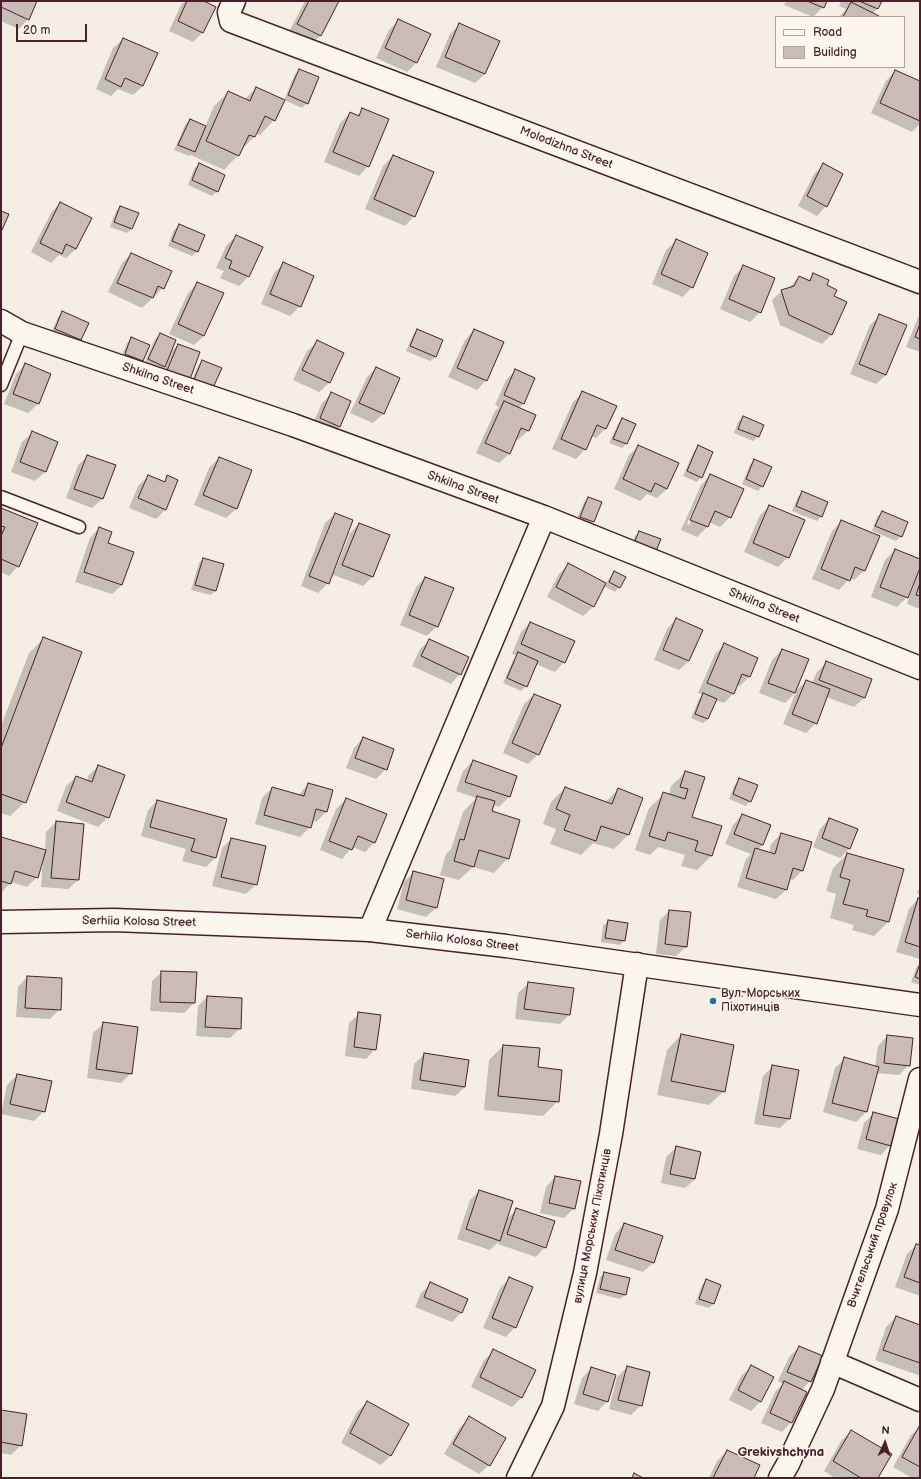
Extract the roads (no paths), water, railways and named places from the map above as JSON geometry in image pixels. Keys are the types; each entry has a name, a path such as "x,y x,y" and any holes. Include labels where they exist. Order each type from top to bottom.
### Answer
{"street":[{"name":"Molodizhna Street","path":"234,1 229,12 231,21 920,282"},
{"name":"Shkilna Street","path":"1,321 22,333 292,425 544,517 920,668"},
{"path":"370,930 544,517"},
{"name":"Serhiia Kolosa Street","path":"1,922 114,920 370,930 506,946 920,1005"},
{"name":"вулиця Морських Піхотинців","path":"518,1478 553,1406 585,1273 611,1134 637,964"},
{"name":"Вчительський провулок","path":"780,1478 823,1389 887,1209 920,1079"},
{"path":"832,1362 920,1400"}],"lane":[{"path":"1,385 22,333"},
{"path":"1,497 79,527"}],"place":[{"name":"Вул. Морських Піхотинців","path":"713,1001"}],"district":[{"name":"Grekivshchyna","path":"781,1453"}]}
